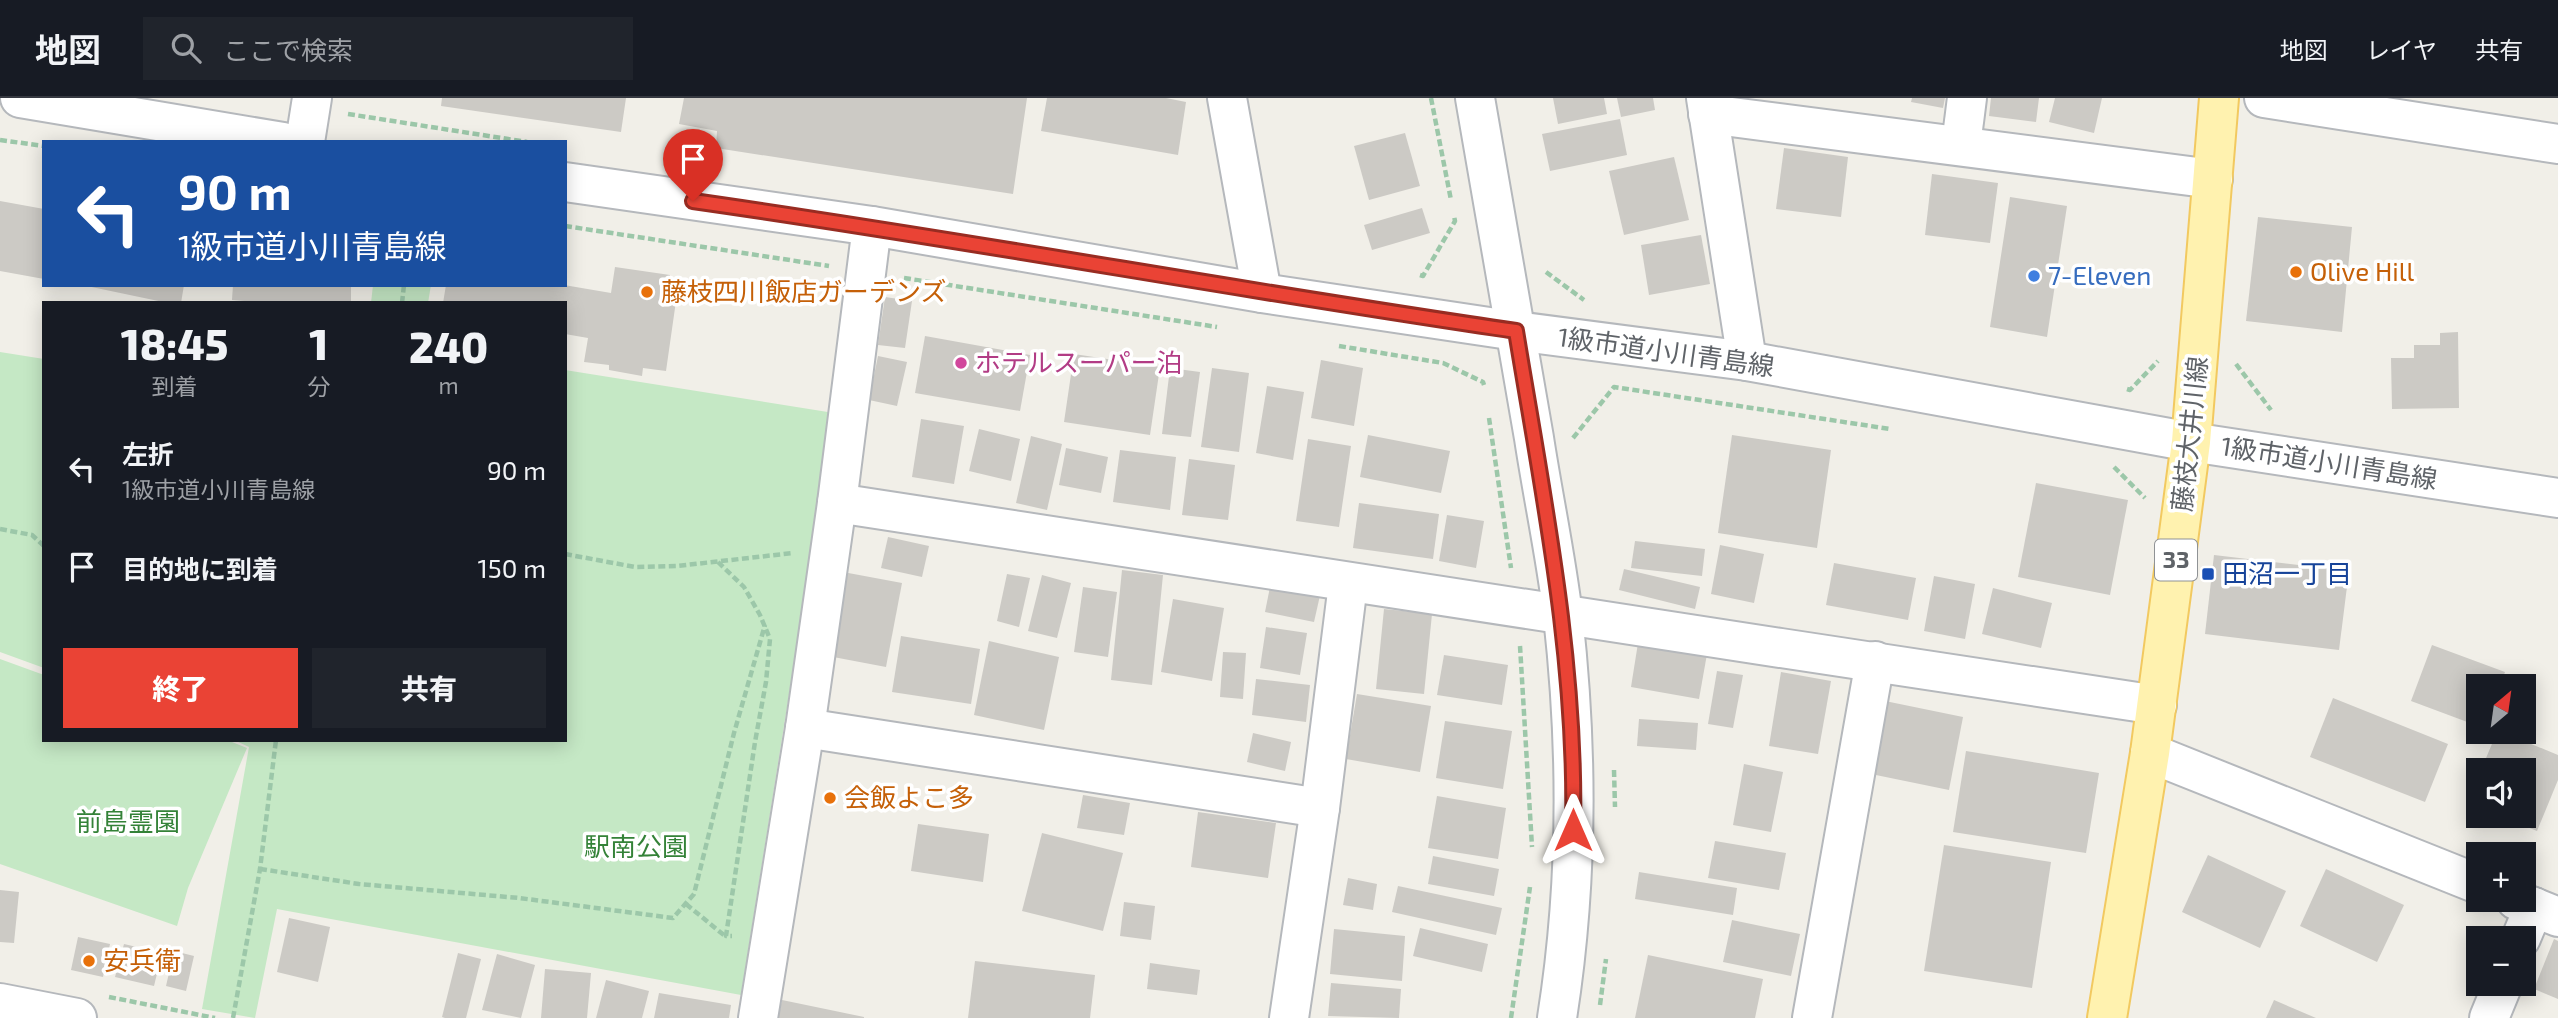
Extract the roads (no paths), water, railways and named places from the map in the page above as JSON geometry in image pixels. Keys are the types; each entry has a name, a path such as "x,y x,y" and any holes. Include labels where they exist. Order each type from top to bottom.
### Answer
{"main road":[{"name":"藤枝大井川線","path":"2107,1018 2157,705 2191,442 2219,98"}],"street":[{"path":"20,98 271,140"},
{"path":"1227,98 1262,293"},
{"path":"1475,98 1563,614 1572,723 1574,808 1571,893 1557,1018"},
{"path":"1961,145 1967,98"},
{"path":"2264,98 2558,144"},
{"path":"1747,361 1707,106 1961,145 2213,179"},
{"name":"1級市道小川青島線","path":"567,183 872,226 1262,293 1516,331 1747,361 2191,442 2558,498"},
{"path":"758,1018 831,549 872,226"},
{"path":"837,503 1348,584 1563,614 2157,705"},
{"path":"1289,1018 1320,808 1348,584"},
{"path":"1812,1018 1875,661"},
{"path":"805,728 1320,808"},
{"path":"2150,753 2466,879"},
{"path":"2488,1018 2497,996"},
{"path":"0,1003 77,1018"}],"place":[{"name":"Olive Hill","path":"2296,272"},
{"name":"7-Eleven","path":"2034,276"},
{"name":"藤枝四川飯店ガーデンズ","path":"647,292"},
{"name":"ホテルスーパー泊","path":"961,363"},
{"name":"田沼一丁目","path":"2208,574"},
{"name":"会飯よこ多","path":"830,798"},
{"name":"安兵衛","path":"89,961"}],"park label":[{"name":"前島霊園","path":"128,822"},
{"name":"駅南公園","path":"636,847"}]}
